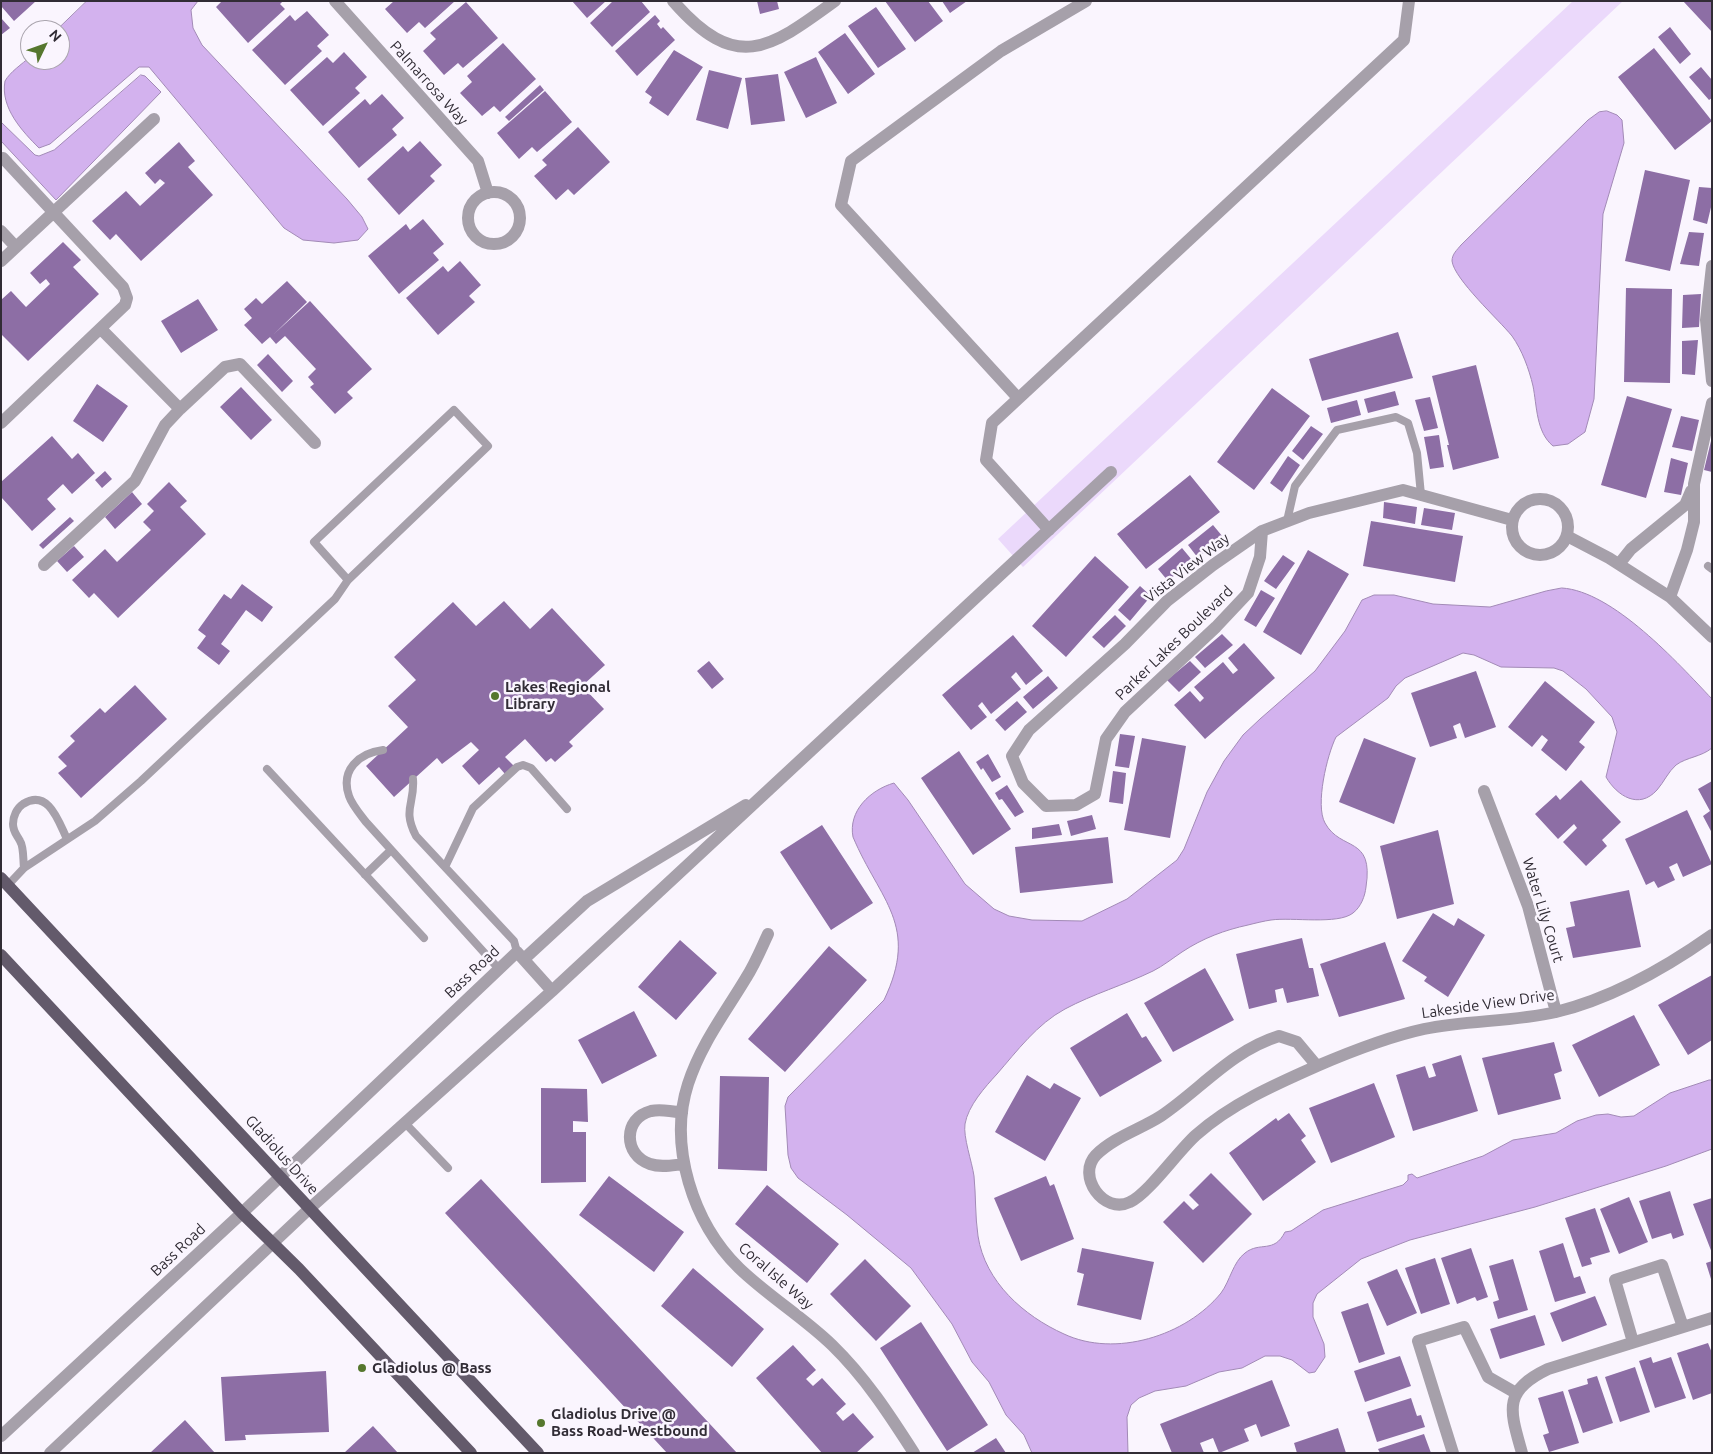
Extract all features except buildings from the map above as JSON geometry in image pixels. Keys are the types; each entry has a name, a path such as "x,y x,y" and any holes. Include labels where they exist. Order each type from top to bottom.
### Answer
{"main road":[{"name":"Gladiolus Drive","path":"4,882 261,1154 278,1176 309,1209 338,1236 538,1453"},
{"path":"1,955 242,1213 274,1244 471,1453"}],"street":[{"name":"Palmarrosa Way","path":"335,1 478,161 488,193"},
{"path":"673,1 701,30 716,40 737,46 753,46 773,42 791,33 835,1"},
{"path":"1018,398 841,206 851,161 1001,50 1086,1"},
{"path":"1049,530 986,460 992,423 1404,40 1409,1"},
{"path":"1,261 154,120"},
{"path":"1,423 101,329 125,305 127,298 123,287 3,158"},
{"path":"488,193 507,195 514,201 520,212 518,230 508,241 499,244 488,244 479,240 472,232 469,223 469,212 472,204 477,198 488,193"},
{"path":"1,231 16,247"},
{"path":"1712,266 1706,320 1712,381"},
{"path":"101,329 180,409"},
{"path":"44,565 135,481 165,425 225,367 240,364 315,443"},
{"path":"1618,564 1631,549 1685,505 1694,484 1712,403"},
{"path":"50,1453 309,1209 334,1189 404,1122 552,991 1111,472"},
{"path":"1670,597 1687,550 1694,522 1694,484"},
{"path":"1262,531 1309,513 1403,490 1512,520"},
{"path":"1543,498 1555,503 1562,509 1568,526 1566,536 1562,545 1549,554 1532,554 1522,550 1514,539 1512,520 1522,504 1533,499 1543,498"},
{"name":"Vista View Way","path":"1095,794 1076,805 1046,806 1022,783 1012,756 1030,730 1114,654 1167,601 1213,565 1262,531"},
{"name":"Parker Lakes Boulevard","path":"1095,794 1106,739 1125,712 1216,627 1248,593 1260,556 1262,531"},
{"path":"1566,536 1618,564 1670,597 1712,637"},
{"name":"Water Lily Court","path":"1484,791 1528,906 1556,1012"},
{"path":"520,956 587,901 768,792"},
{"name":"Coral Isle Way","path":"768,934 747,977 703,1048 688,1086 682,1113 681,1143 684,1164 697,1203 715,1238 726,1253 753,1280 831,1344 859,1372 882,1402 914,1453"},
{"name":"Lakeside View Drive","path":"1317,1066 1297,1042 1279,1036 1261,1042 1244,1051 1162,1116 1110,1144 1095,1156 1089,1174 1095,1192 1110,1203 1129,1203 1144,1192 1168,1164 1210,1124 1261,1091 1317,1066 1386,1038 1425,1029 1520,1019 1556,1012 1614,992 1650,976 1712,935"},
{"name":"Bass Road","path":"1,1436 242,1213 278,1176 499,968 520,956 552,991"},
{"path":"682,1113 659,1110 644,1114 633,1125 628,1139 637,1155 651,1165 684,1164"},
{"path":"1633,1342 1615,1280 1662,1265 1683,1327"},
{"path":"1519,1452 1512,1412 1516,1393 1528,1378 1548,1369 1712,1318"},
{"path":"1453,1453 1418,1341 1464,1327 1488,1376 1516,1393"}],"lane":[{"path":"4,882 94,821 141,781 301,633 335,599 348,580 488,446 454,410 314,542 348,580"},
{"path":"1287,521 1295,486 1337,430 1396,417 1408,423 1417,453 1421,495"},
{"path":"383,750 370,752 360,757 352,765 347,775 346,787 349,798 391,850 499,968"},
{"path":"445,867 473,808 518,766 523,765 530,768 567,809"},
{"path":"267,769 424,938"},
{"path":"413,779 414,788 408,815 410,825 416,836 514,941 520,956"},
{"path":"24,868 21,842 13,829 12,821 18,808 24,803 39,801 52,808 67,839"},
{"path":"365,875 391,850"},
{"path":"404,1122 448,1168"}],"shaded area":[{"path":"87,1 198,1 191,10 193,28 202,45 347,199 362,217 368,229 358,240 334,243 303,240 284,228 149,67 139,67 50,144 39,148 26,135 9,110 4,91 5,81 20,65 20,70 70,70 70,20 67,20"},
{"path":"1573,1 1623,1 1023,567 998,539"},
{"path":"141,75 145,76 161,92 56,200 1,141 1,122 35,155 39,156 54,150"},
{"path":"1607,111 1617,115 1622,120 1624,143 1603,214 1594,399 1585,432 1568,444 1553,446 1543,434 1540,426 1533,386 1519,347 1512,336 1460,278 1452,259 1461,245 1588,120 1599,112"},
{"path":"1562,588 1582,592 1623,615 1663,649 1712,699 1712,748 1676,765 1657,790 1650,796 1636,800 1622,795 1606,777 1617,732 1612,717 1586,689 1563,671 1554,668 1501,667 1474,655 1463,653 1405,678 1396,686 1388,698 1336,737 1323,780 1321,804 1325,823 1339,838 1361,852 1365,859 1367,871 1366,887 1364,898 1358,908 1346,917 1337,919 1271,920 1214,935 1190,947 1153,971 1065,1009 1036,1030 982,1091 973,1104 965,1124 966,1142 974,1176 977,1228 982,1253 998,1282 1009,1295 1021,1307 1049,1327 1084,1341 1105,1344 1127,1343 1148,1339 1189,1321 1221,1293 1237,1261 1245,1253 1276,1243 1285,1232 1291,1231 1323,1210 1403,1185 1408,1180 1408,1175 1412,1174 1417,1178 1483,1156 1513,1140 1556,1133 1577,1121 1596,1115 1634,1116 1670,1093 1712,1080 1712,1149 1666,1166 1535,1207 1410,1240 1361,1259 1317,1294 1313,1303 1313,1317 1324,1344 1325,1357 1315,1372 1309,1373 1292,1360 1280,1356 1265,1356 1242,1368 1219,1372 1186,1386 1155,1391 1139,1398 1131,1405 1127,1417 1128,1453 1032,1453 1024,1435 1006,1415 989,1382 972,1362 952,1324 911,1268 847,1215 798,1178 791,1168 788,1155 785,1106 788,1097 884,1000 894,974 898,952 897,932 892,914 853,837 852,828 857,810 869,796 894,783 908,800 965,884 994,909 1009,916 1032,920 1082,921 1127,899 1177,860 1184,849 1207,792 1224,761 1243,735 1315,671 1345,631 1362,600 1374,595 1394,595 1433,604 1490,607"}],"place":[{"name":"Lakes Regional Library","path":"495,696"},
{"name":"Gladiolus @ Bass","path":"362,1368"},
{"name":"Gladiolus Drive @ Bass Road-Westbound","path":"541,1423"}]}
